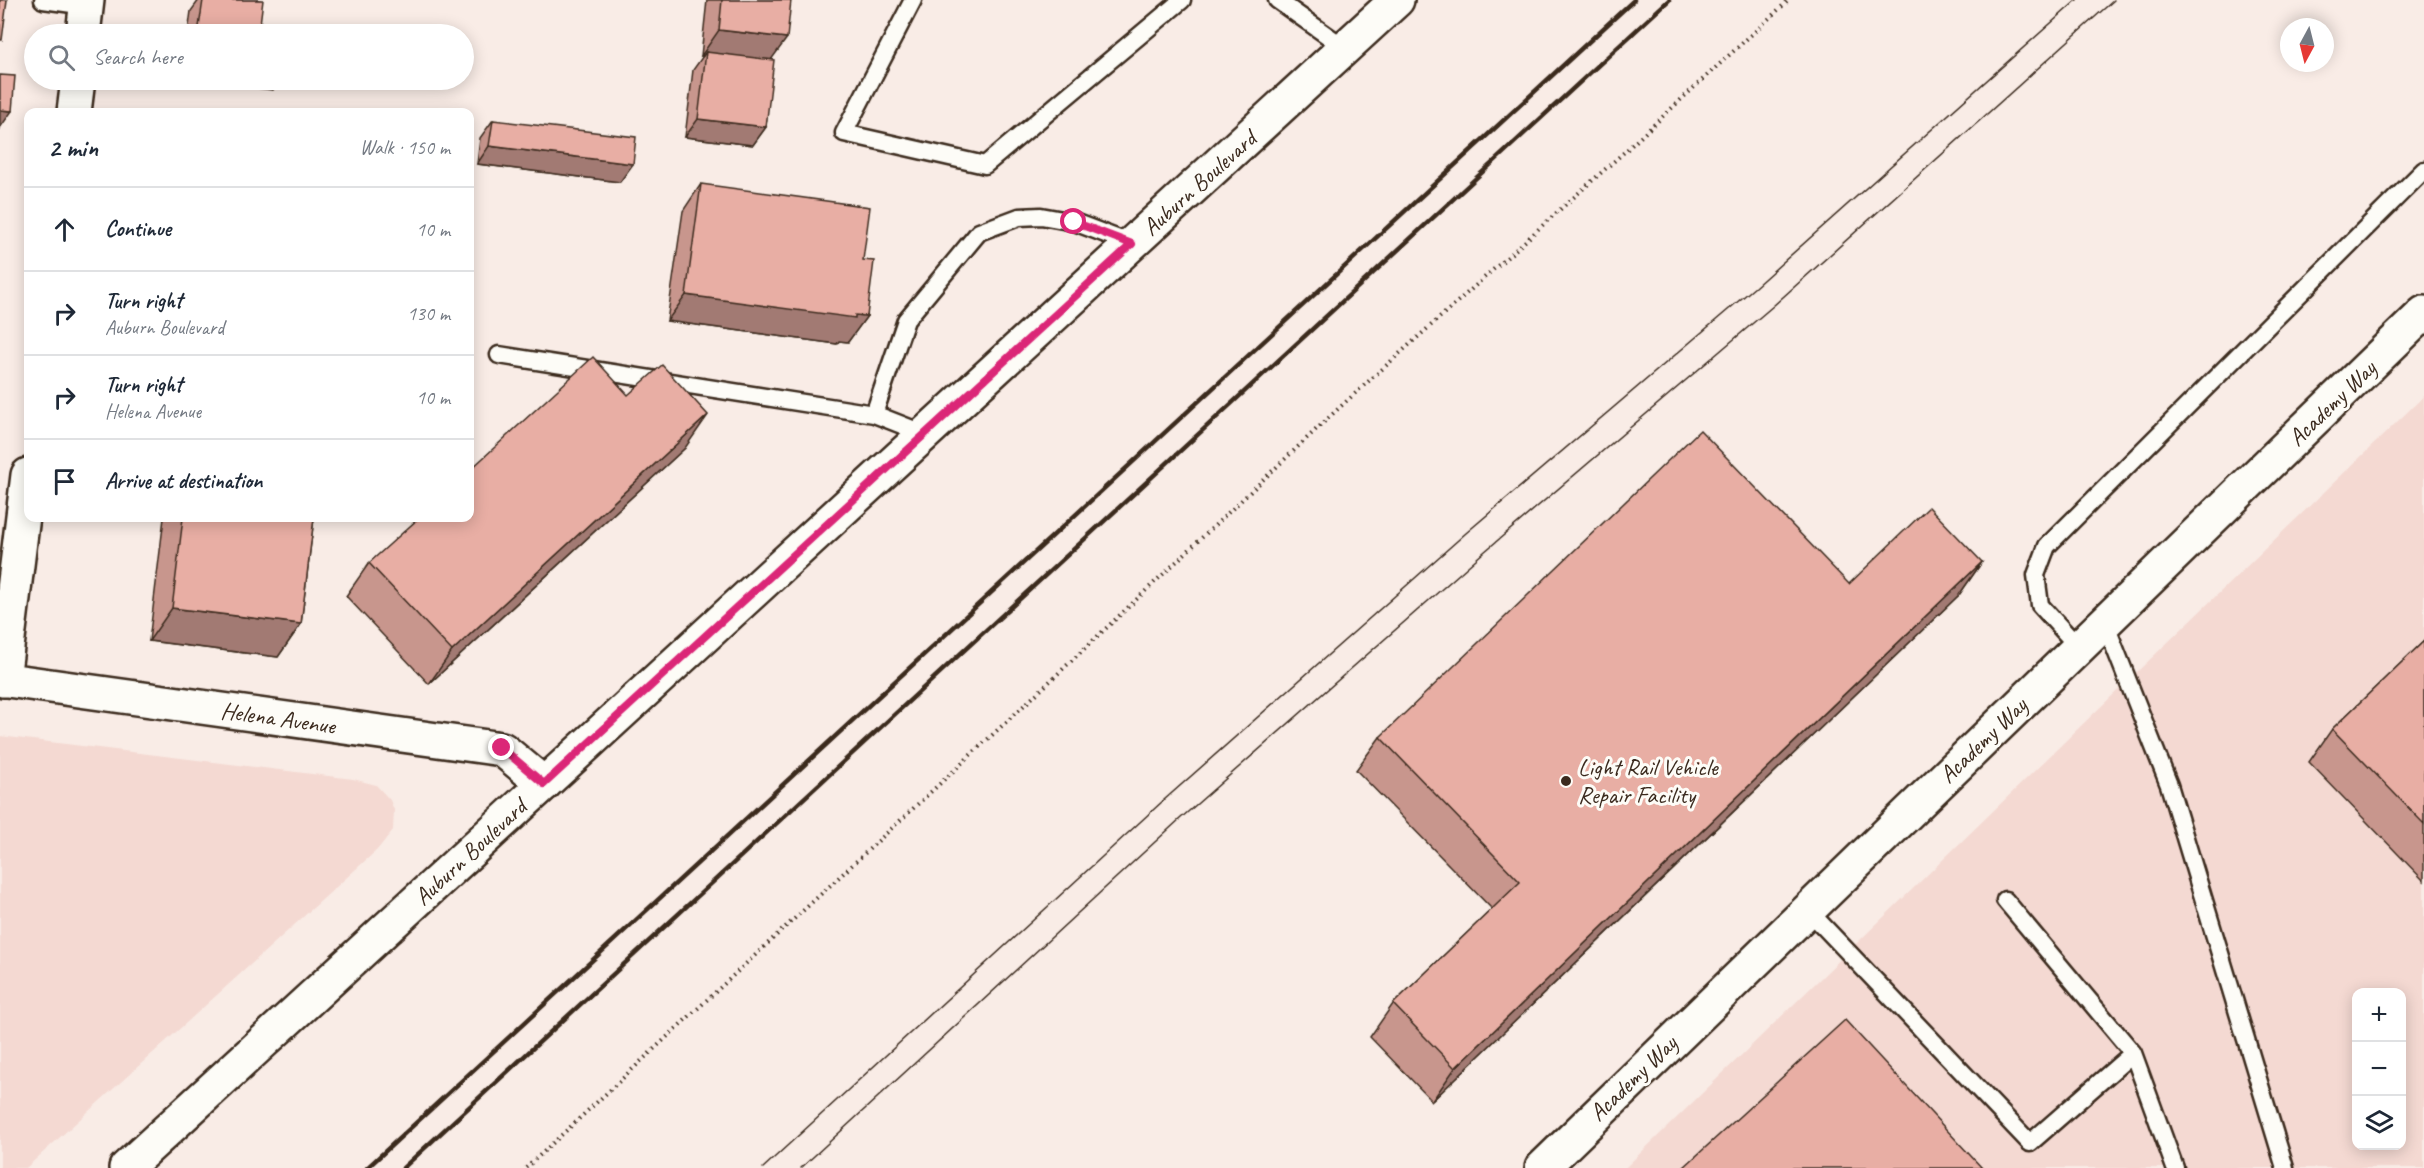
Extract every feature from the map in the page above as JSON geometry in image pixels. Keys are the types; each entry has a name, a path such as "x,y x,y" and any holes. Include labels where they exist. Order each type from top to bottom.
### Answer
{"street":[{"name":"Auburn Boulevard","path":"126,1168 1397,0"},
{"path":"74,108 77,90"},
{"name":"Academy Way","path":"1542,1168 2424,313"},
{"path":"1,680 24,505"},
{"name":"Helena Avenue","path":"1,680 502,748 544,784"}],"lane":[{"path":"43,0 86,13"},
{"path":"913,0 844,133 986,165 1182,0"},
{"path":"1277,0 1345,48"},
{"path":"2079,648 2040,605 2036,575 2047,546 2424,170"},
{"path":"874,414 906,320 980,232 1019,217 1041,216 1074,222 1132,244"},
{"path":"499,355 874,414 925,434"},
{"path":"2105,623 2169,785 2285,1168"},
{"path":"2005,900 2133,1053 2175,1168"},
{"path":"1807,909 2030,1143 2133,1053"}],"path":[{"path":"526,1168 1037,693 1340,407 1613,163 1789,0"}],"shaded area":[{"path":"2424,396 2424,1168 1625,1168 2087,720"},
{"path":"0,736 353,779 376,785 390,800 394,810 393,830 377,850 26,1168 0,1168"}],"building":[{"path":"0,0 7,0 2,40 0,40"},
{"path":"203,0 263,0 260,24 199,24"},
{"path":"722,0 791,0 787,38 719,30"},
{"path":"706,52 774,60 766,127 698,119"},
{"path":"0,75 15,76 12,111 0,110"},
{"path":"493,120 636,137 633,164 489,146"},
{"path":"701,184 870,207 863,260 874,261 867,316 855,315 855,318 686,295"},
{"path":"593,357 628,395 662,365 708,415 452,651 369,563 415,522 474,522 474,466"},
{"name":"Light Rail Vehicle Repair Facility","path":"1700,430 1849,584 1929,507 1982,562 1455,1068 1393,1004 1520,882 1380,737"},
{"path":"183,522 314,522 301,624 172,608"},
{"path":"2424,641 2424,824 2332,729"},
{"path":"1845,1020 1982,1168 1683,1168"}],"tram line":[{"path":"763,1168 1164,800 1466,533 1755,287 2077,0"},
{"path":"801,1168 1181,818 1484,552 1773,306 2114,0"}],"railway":[{"path":"367,1168 1634,0"},
{"path":"403,1168 1669,0"}],"place":[{"name":"Light Rail Vehicle Repair Facility","path":"1566,781"}],"route":[{"path":"502,748 544,784 1132,244 1074,222"}]}
